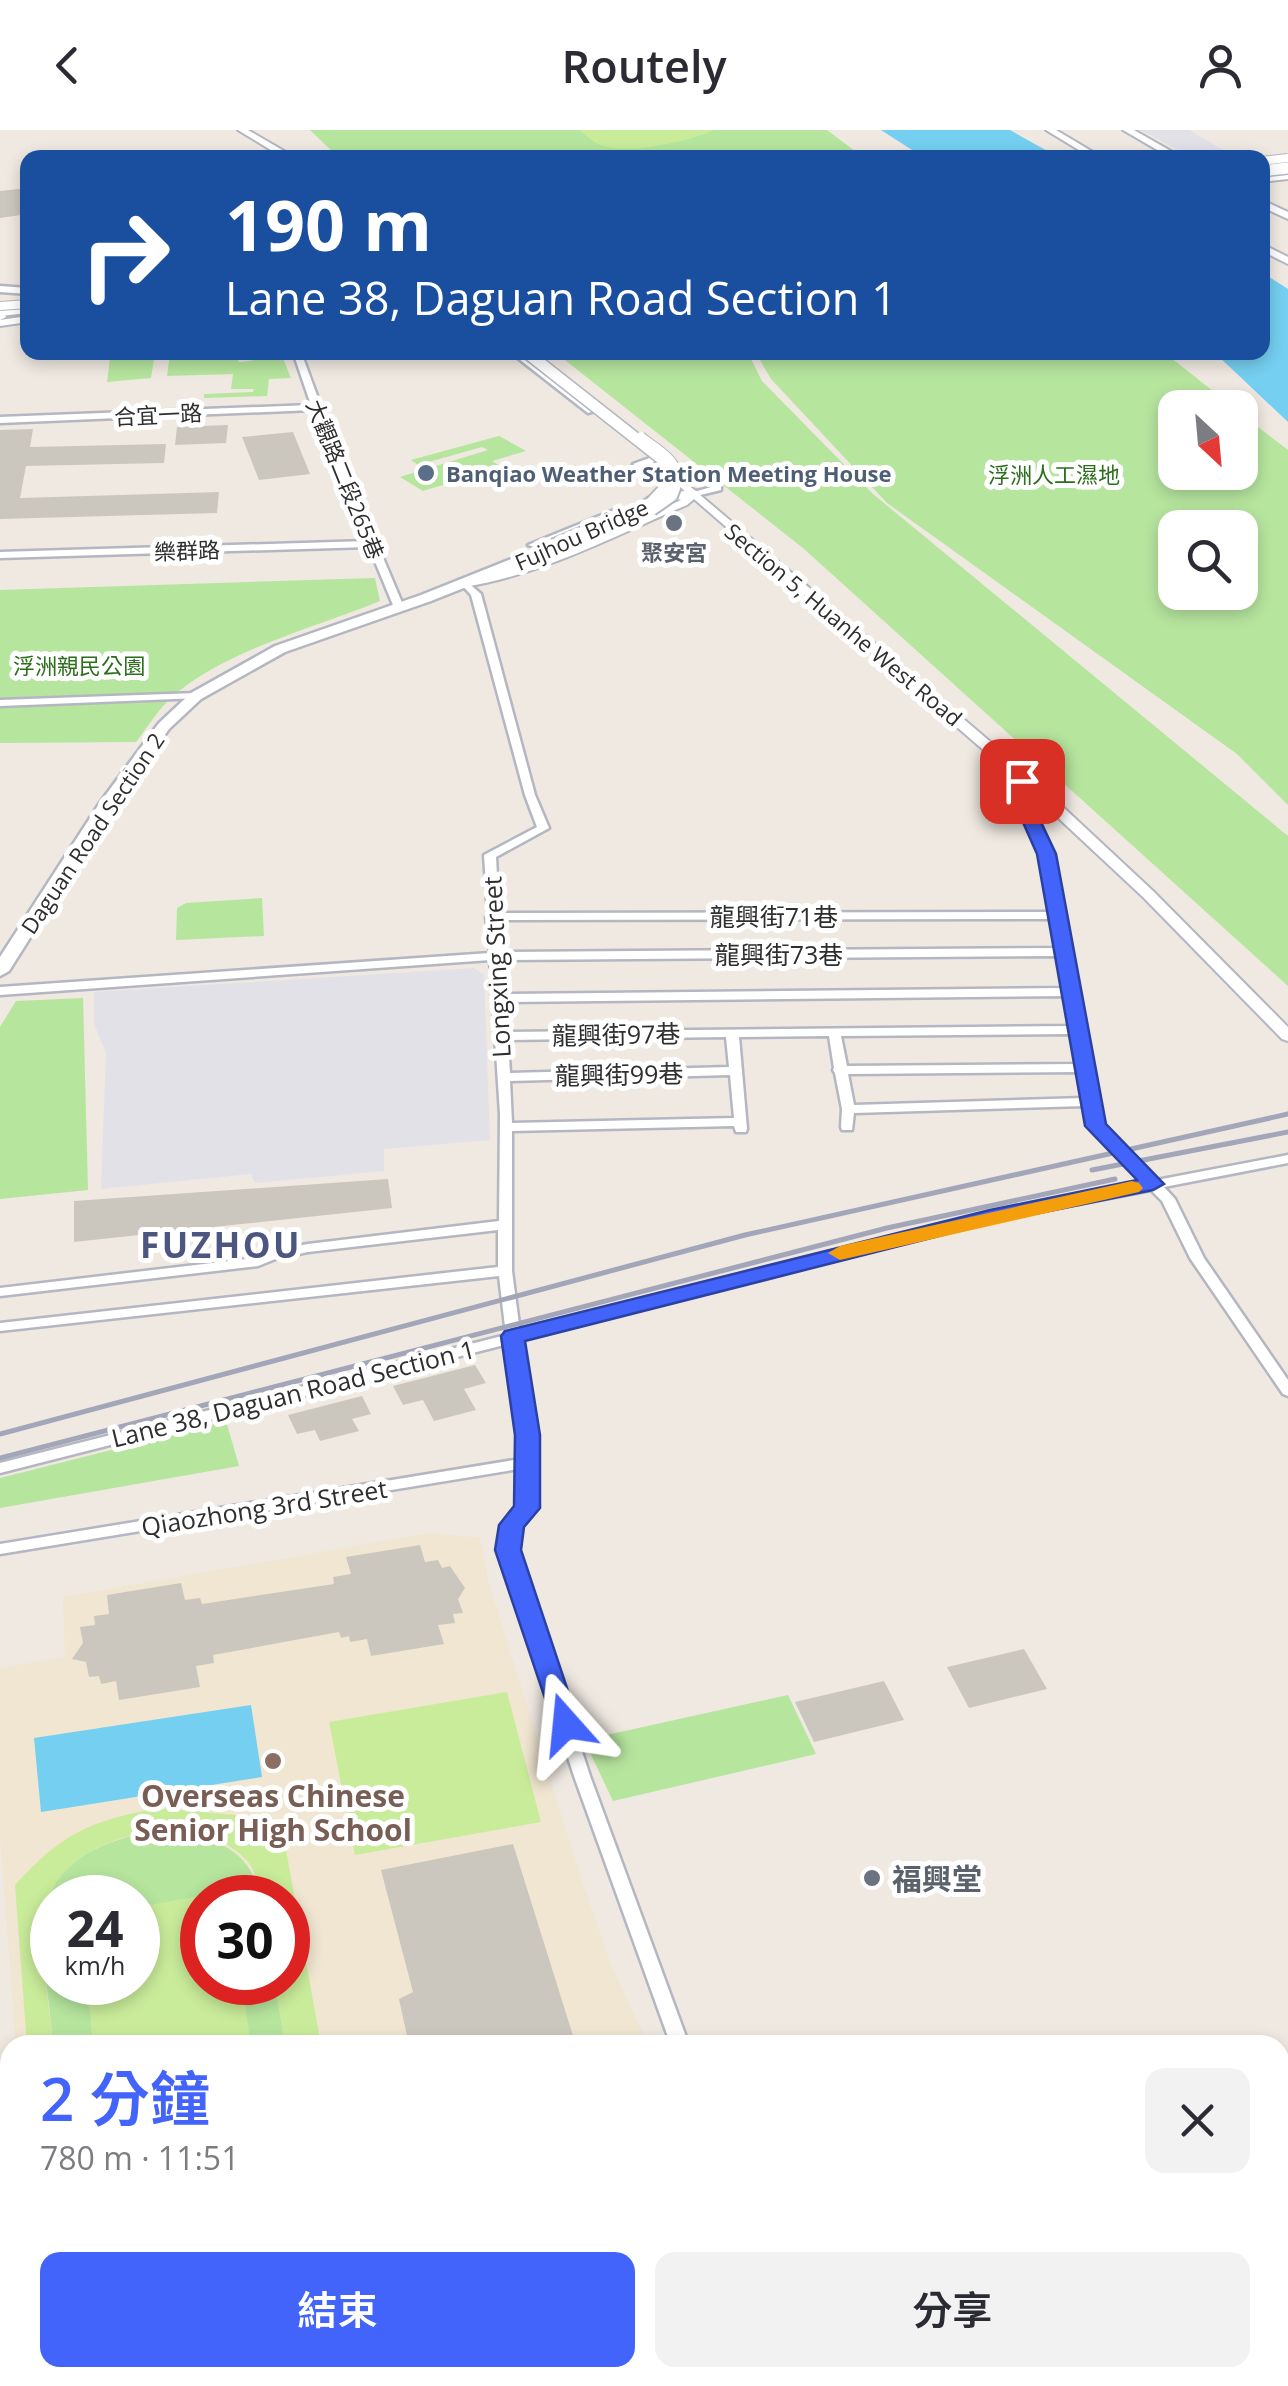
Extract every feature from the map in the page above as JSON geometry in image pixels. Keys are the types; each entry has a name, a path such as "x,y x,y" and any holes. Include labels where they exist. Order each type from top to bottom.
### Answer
{"main road":[{"name":"Section 5, Huanhe West Road","path":"526,360 661,464"},
{"name":"Fujhou Bridge","path":"465,584 652,505 671,484 670,470 662,459 540,360"},
{"path":"652,499 660,492 661,464"},
{"path":"465,584 474,570 652,499 692,494"},
{"name":"Daguan Road Section 2","path":"0,971 105,807 164,726 196,696 280,650 465,584"}],"street":[{"path":"1050,130 1085,150"},
{"path":"1128,130 1164,150"},
{"path":"248,132 275,150"},
{"name":"大觀路二段265巷","path":"300,360 398,605"},
{"name":"合宜一路","path":"0,420 316,407"},
{"path":"638,464 661,464"},
{"name":"Section 5, Huanhe West Road","path":"661,464 1020,774 1160,906 1286,1036"},
{"path":"465,584 492,581 683,503 692,494 718,488"},
{"name":"樂群路","path":"0,555 374,544"},
{"name":"Longxing Street","path":"465,584 476,594 542,828 490,855 506,1127 504,1272 528,1435 527,1508 512,1525 508,1550 593,1808 676,2035"},
{"path":"0,703 196,696"},
{"path":"1020,774 1031,820 1046,854 1095,1126 1168,1199 1197,1258 1288,1391"},
{"name":"龍興街71巷","path":"492,917 1056,914"},
{"name":"龍興街73巷","path":"0,990 494,956 1063,952"},
{"path":"499,998 1070,992"},
{"name":"龍興街97巷","path":"500,1036 1077,1030"},
{"path":"834,1032 848,1110 847,1127"},
{"path":"506,1127 740,1126 732,1033"},
{"path":"839,1070 1084,1068"},
{"name":"龍興街99巷","path":"503,1077 736,1071"},
{"path":"848,1110 1092,1102"},
{"name":"Lane 38, Daguan Road Section 1","path":"0,1468 990,1216 1288,1159"},
{"path":"0,1292 258,1262 274,1254 308,1248 503,1224"},
{"path":"0,1327 504,1272"},
{"name":"Qiaozhong 3rd Street","path":"0,1549 527,1463"}],"shaded area":[{"path":"1140,130 1189,130 1223,150 1179,150"},
{"path":"474,968 484,975 490,1140 384,1149 384,1171 255,1183 251,1174 101,1189 106,1053 94,1024 94,992"},
{"name":"Overseas Chinese Senior High School","path":"430,1533 480,1538 489,1584 581,1878 610,1962 643,2035 15,2035 0,1836 0,1668 65,1657 63,1597"}],"green space":[{"path":"310,130 827,130 854,150 331,150"},
{"path":"579,130 714,130 673,143 624,149 598,144"},
{"path":"110,360 154,360 151,378 107,382"},
{"path":"169,360 284,360 291,378 269,379 267,396 204,398 204,394 254,389 231,389 233,374 167,376"},
{"path":"565,360 752,360 762,381 873,494 1288,836 1288,986 803,548"},
{"name":"浮洲人工濕地","path":"760,360 1174,360 1212,390 1158,390 1158,490 1258,490 1258,427 1288,450 1288,805 1237,754 887,503 771,379"},
{"path":"499,436 526,451 492,461 502,467 423,491 400,477 488,450 482,447 418,465 411,460"},
{"name":"浮洲親民公園","path":"375,578 380,601 215,667 170,699 136,742 0,743 0,590"},
{"path":"262,898 264,936 176,940 177,908 186,903"},
{"path":"83,998 88,1190 0,1199 0,1027 16,1001"},
{"path":"226,1421 239,1466 0,1508 0,1478"},
{"path":"507,1692 541,1822 355,1855 329,1722"},
{"path":"788,1695 816,1754 613,1801 584,1740"},
{"path":"159,1808 235,1815 286,1850 290,1875 254,1875 248,1862 227,1845 201,1835 172,1831 112,1841 86,1855 62,1875 30,1875 30,2005 48,2005 52,2035 26,2035 15,1885 63,1841 95,1824"},
{"path":"145,1833 201,1837 233,1851 252,1875 180,1875 180,2005 279,2005 283,2035 52,2035 49,2005 160,2005 160,1875 63,1875 73,1863 102,1846"},
{"path":"180,1900 180,2005 245,2005 250,2035 92,2035 89,2005 160,2005 160,1903"},
{"path":"310,1984 319,2035 283,2035 279,2005 310,2005"}],"water":[{"path":"881,130 1010,130 1046,150 912,150"},
{"path":"1270,277 1288,289 1288,422 1222,360 1270,360"},
{"path":"251,1705 262,1777 41,1812 34,1738"}],"building":[{"path":"20,189 20,215 0,218 0,191"},
{"path":"228,425 226,443 175,445 177,427"},
{"path":"33,429 30,447 166,444 164,463 26,466 20,498 219,492 217,513 0,519 0,430"},
{"path":"293,432 310,474 259,480 242,437"},
{"path":"388,1179 392,1208 74,1242 74,1201"},
{"path":"475,1365 486,1383 464,1389 476,1410 434,1421 423,1400 403,1405 393,1386"},
{"path":"362,1396 371,1414 352,1419 359,1431 320,1441 315,1430 297,1434 288,1415"},
{"path":"420,1545 425,1562 438,1560 442,1568 450,1566 465,1588 458,1599 463,1613 453,1614 455,1623 438,1625 444,1644 371,1656 367,1639 350,1642 349,1636 341,1638 339,1632 213,1655 214,1663 196,1666 200,1687 119,1700 116,1681 101,1684 99,1676 89,1677 86,1662 72,1659 83,1643 80,1627 95,1625 94,1616 109,1614 107,1595 181,1583 185,1600 200,1598 202,1604 334,1584 333,1577 351,1574 346,1557"},
{"path":"1024,1649 1047,1689 969,1708 947,1667"},
{"path":"884,1681 904,1720 814,1742 795,1702"},
{"path":"513,1844 573,2035 407,2035 399,1999 413,1992 381,1870"}],"railway":[{"path":"0,1434 745,1235 1288,1114"},
{"path":"1092,1170 1288,1132"},
{"path":"0,1458 887,1228 1115,1179"}],"slow traffic":[{"path":"840,1253 1132,1188"}],"place":[{"name":"Banqiao Weather Station Meeting House","path":"426,473"},
{"name":"聚安宮","path":"674,523"},
{"name":"Overseas Chinese Senior High School","path":"273,1761"},
{"name":"福興堂","path":"872,1878"}],"district":[{"name":"FUZHOU","path":"221,1244"}],"route":[{"path":"566,1724 508,1550 512,1525 527,1508 528,1435 513,1336 990,1216 1153,1184 1095,1126 1046,854 1031,820 1022,781"}]}
